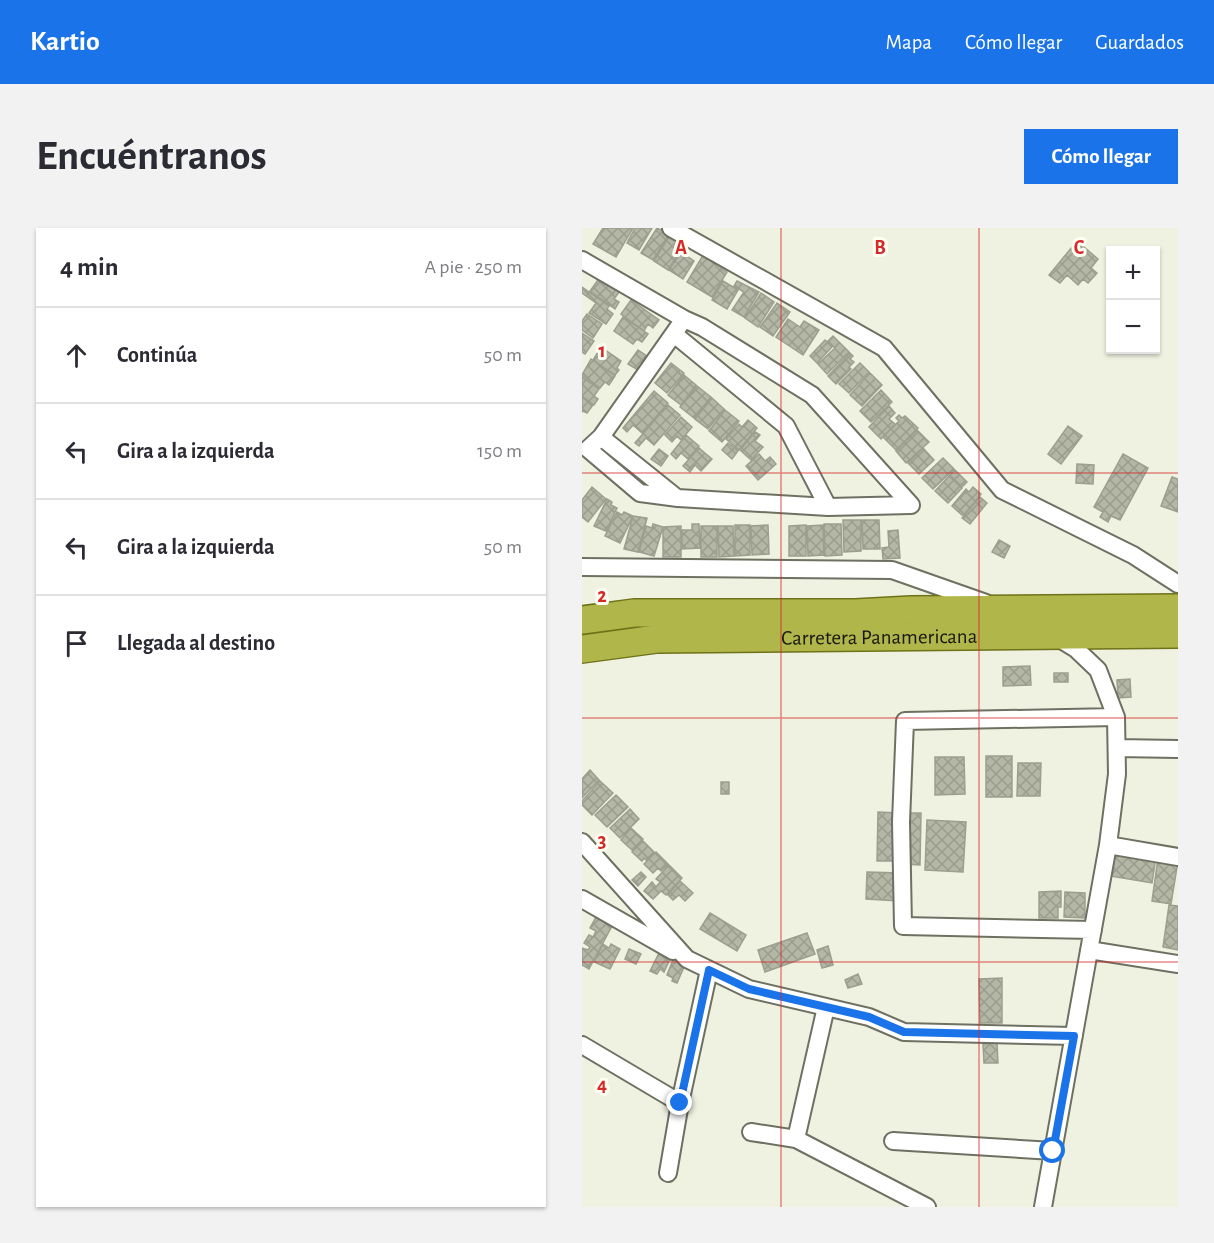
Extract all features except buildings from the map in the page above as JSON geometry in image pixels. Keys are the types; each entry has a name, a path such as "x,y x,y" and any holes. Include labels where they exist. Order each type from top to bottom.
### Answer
{"highway":[{"name":"Carretera Panamericana","path":"582,620 634,613 855,614 911,610 1178,608"},
{"name":"Carretera Panamericana","path":"582,648 657,639 1178,634"}],"street":[{"path":"671,228 884,348 1002,490 1133,555 1178,584"},
{"path":"582,260 702,327 812,395 911,505 828,507 678,498 640,493 585,444 601,437 684,319"},
{"path":"674,334 786,426 828,507"},
{"path":"601,437 678,498"},
{"path":"582,567 892,570 1004,610"},
{"path":"1043,1207 1108,845 1117,774 1116,717 1098,670 1076,649 1054,635"},
{"path":"1093,930 903,926 902,822 905,721 1116,717"},
{"path":"1117,748 1178,749"},
{"path":"582,842 687,959"},
{"path":"1108,845 1178,857"},
{"path":"582,899 687,959 749,989 869,1017 904,1032 1074,1036"},
{"path":"1089,950 1178,964"},
{"path":"668,1173 680,1103 709,970"},
{"path":"796,1139 826,1007"},
{"path":"582,1045 680,1103"},
{"path":"751,1132 796,1139 927,1207"},
{"path":"893,1141 1053,1151"}],"route":[{"path":"680,1103 709,970 749,989 869,1017 904,1032 1074,1036 1053,1151"}]}
